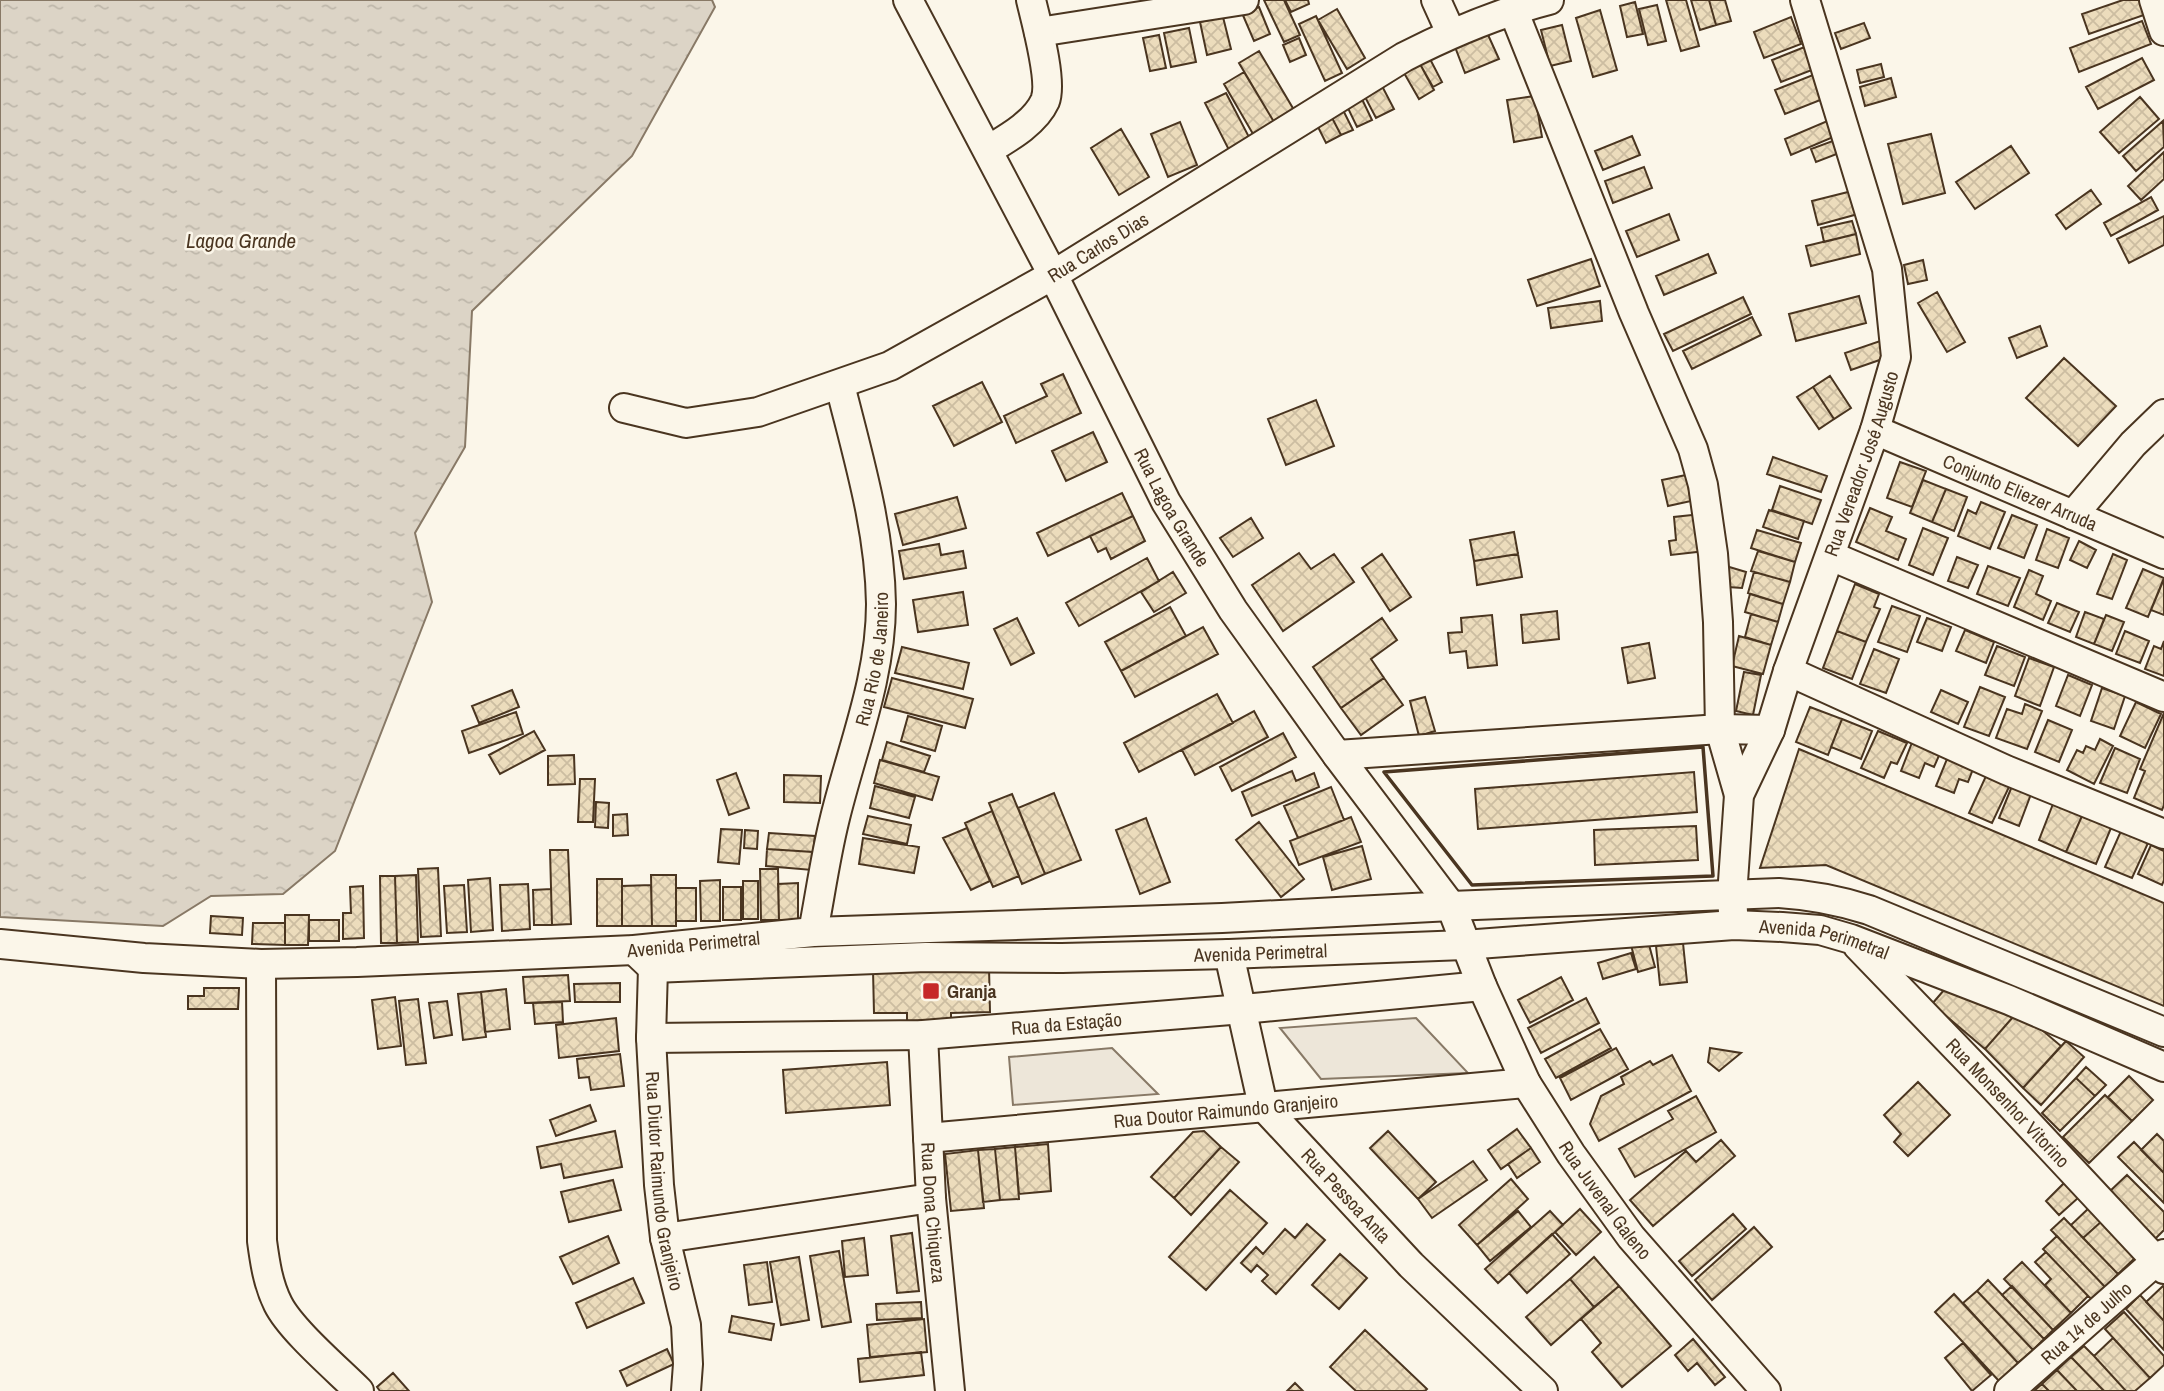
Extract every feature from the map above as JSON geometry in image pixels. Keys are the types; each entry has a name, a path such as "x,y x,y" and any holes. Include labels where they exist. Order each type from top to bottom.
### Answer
{"street":[{"name":"Rua Lagoa Grande","path":"908,0 1053,275 1166,502 1233,610 1337,755 1451,906 1482,986"},
{"path":"988,150 1018,131 1046,100 1047,76 1031,0"},
{"path":"1039,32 1244,0"},
{"path":"1436,0 1451,33"},
{"name":"Rua Carlos Dias","path":"624,408 686,424 758,412 890,366 1053,275 1404,57 1451,33 1549,0"},
{"name":"Rua Vereador José Augusto","path":"1734,925 1732,896 1739,795 1770,730 1788,671 1875,430 1896,357 1887,268 1805,0"},
{"path":"2154,0 2164,31"},
{"path":"1513,10 1598,226 1693,449 1703,485 1713,554 1718,622 1720,729 1739,795"},
{"name":"Rua Rio de Janeiro","path":"813,932 834,822 853,758 877,658 881,606 878,551 840,385"},
{"path":"2073,515 2133,444 2164,414"},
{"name":"Conjunto Eliezer Arruda","path":"1875,430 2164,554"},
{"path":"1830,556 2164,697"},
{"path":"1788,671 2006,770 2164,834"},
{"path":"1337,755 1720,729 1770,730"},
{"name":"Avenida Perimetral","path":"643,959 813,932 1222,918 1779,893 1812,895 1869,909 2164,1032"},
{"name":"Avenida Perimetral","path":"643,959 1062,958 1229,954 1464,945 1734,925 1820,930 1851,939 2009,1000 2164,1067"},
{"path":"926,929 926,957"},
{"name":"Rua Monsenhor Vitorino","path":"1851,939 2161,1261"},
{"path":"0,944 144,958 261,964 643,959"},
{"path":"1229,954 1264,1106"},
{"name":"Rua Diutor Raimundo Granjeiro","path":"643,959 665,1238 686,1325 686,1391"},
{"path":"261,964 262,1241 270,1285 279,1306 292,1324 359,1391"},
{"name":"Rua da Estação","path":"651,1038 923,1035 1482,986"},
{"name":"Rua Juvenal Galeno","path":"1482,986 1526,1083 1571,1154 1631,1237 1766,1391"},
{"name":"Rua Dona Chiqueza","path":"923,1035 931,1198 950,1391"},
{"name":"Rua Doutor Raimundo Granjeiro","path":"928,1138 1526,1083"},
{"name":"Rua Pessoa Anta","path":"1264,1106 1411,1265 1543,1391"},
{"path":"665,1238 931,1198"},
{"name":"Rua 14 de Julho","path":"2009,1391 2161,1261"}],"shaded area":[{"path":"1416,1018 1468,1073 1321,1079 1280,1028"},
{"path":"1112,1048 1158,1094 1013,1105 1009,1057"}],"water":[{"name":"Lagoa Grande","path":"0,0 712,0 715,7 632,156 472,311 465,447 415,533 432,602 335,851 283,894 211,896 163,926 0,917"}],"building":[{"path":"1264,0 1284,0 1300,35 1284,42"},
{"path":"1285,0 1308,0 1309,4 1291,12"},
{"path":"1666,0 1686,0 1699,46 1681,51"},
{"path":"1691,0 1709,0 1716,25 1700,30"},
{"path":"1709,0 1725,0 1731,21 1716,25"},
{"path":"2123,0 2142,0 2147,14 2089,34 2082,14"},
{"path":"1635,2 1643,34 1627,37 1620,6"},
{"path":"1657,5 1666,41 1648,45 1639,9"},
{"path":"1259,7 1270,34 1254,41 1242,13"},
{"path":"1337,9 1365,58 1347,69 1318,20"},
{"path":"1600,10 1617,70 1593,77 1576,18"},
{"path":"1316,16 1342,73 1325,81 1299,24"},
{"path":"1223,17 1231,49 1207,55 1200,22"},
{"path":"1791,17 1801,44 1764,58 1754,32"},
{"path":"2142,21 2151,44 2079,72 2070,48"},
{"path":"1864,23 1870,38 1841,49 1835,33"},
{"path":"1562,25 1571,61 1550,66 1541,30"},
{"path":"1484,26 1499,59 1465,73 1452,39"},
{"path":"1189,28 1196,62 1171,67 1164,33"},
{"path":"1159,35 1166,68 1150,71 1143,38"},
{"path":"1299,38 1306,55 1290,62 1283,45"},
{"path":"1807,46 1817,68 1781,82 1772,60"},
{"path":"1259,51 1294,110 1274,122 1239,63"},
{"path":"2142,58 2154,80 2098,109 2086,87"},
{"path":"1430,59 1442,82 1433,87 1420,64"},
{"path":"1420,64 1434,90 1419,99 1404,73"},
{"path":"1881,64 1884,77 1860,83 1857,70"},
{"path":"1244,72 1274,122 1253,134 1224,84"},
{"path":"1818,73 1828,97 1785,114 1775,90"},
{"path":"1891,78 1896,97 1865,106 1860,87"},
{"path":"1382,86 1394,109 1376,118 1364,95"},
{"path":"1226,93 1250,139 1229,150 1205,103"},
{"path":"1535,96 1542,137 1514,142 1507,100"},
{"path":"1361,97 1372,120 1357,127 1346,104"},
{"path":"2140,97 2159,119 2119,153 2100,132"},
{"path":"1342,108 1353,130 1341,135 1330,114"},
{"path":"1330,114 1341,135 1326,143 1315,121"},
{"path":"1832,119 1838,135 1791,155 1785,139"},
{"path":"2163,121 2164,147 2136,171 2123,156"},
{"path":"1180,122 1197,165 1168,177 1151,134"},
{"path":"1121,129 1149,177 1119,195 1091,148"},
{"path":"1931,134 1945,193 1903,204 1888,144"},
{"path":"1632,136 1640,155 1603,170 1595,151"},
{"path":"1838,139 1842,152 1816,162 1811,149"},
{"path":"2011,146 2029,173 1975,209 1956,182"},
{"path":"2164,152 2164,179 2141,200 2128,186"},
{"path":"1644,167 1652,188 1613,203 1605,181"},
{"path":"2091,190 2101,204 2066,229 2056,215"},
{"path":"1852,191 1858,214 1818,225 1812,201"},
{"path":"2151,197 2158,210 2111,236 2104,223"},
{"path":"1669,214 1679,240 1637,257 1626,231"},
{"path":"2164,216 2164,245 2129,263 2117,239"},
{"path":"1852,221 1856,234 1824,242 1821,228"},
{"path":"1856,234 1860,254 1811,266 1806,246"},
{"path":"1708,254 1716,273 1664,295 1656,276"},
{"path":"1591,259 1600,286 1537,306 1528,280"},
{"path":"1923,260 1927,280 1908,284 1904,265"},
{"path":"1937,292 1965,342 1947,352 1918,303"},
{"path":"1859,296 1866,323 1796,341 1789,314"},
{"path":"1743,297 1751,314 1673,351 1664,334"},
{"path":"1600,301 1602,321 1551,328 1548,308"},
{"path":"1752,317 1761,335 1692,369 1683,351"},
{"path":"2040,326 2047,346 2017,358 2009,338"},
{"path":"1886,339 1891,356 1851,370 1845,353"},
{"path":"2064,358 2116,406 2078,446 2026,398"},
{"path":"1063,374 1081,413 1016,443 1004,416 1047,396 1041,384"},
{"path":"1830,376 1851,408 1834,419 1813,387"},
{"path":"982,382 1002,422 954,446 933,406"},
{"path":"1813,387 1834,419 1819,429 1797,397"},
{"path":"1316,400 1334,446 1286,465 1268,419"},
{"path":"1093,432 1107,462 1066,481 1052,451"},
{"path":"1773,457 1827,476 1821,492 1767,474"},
{"path":"1900,462 1926,471 1912,507 1887,498"},
{"path":"1686,475 1691,501 1668,506 1662,480"},
{"path":"1923,480 1946,489 1932,522 1910,513"},
{"path":"1780,486 1821,500 1812,524 1772,510"},
{"path":"1946,489 1967,497 1954,531 1932,522"},
{"path":"1122,493 1133,516 1048,556 1037,533"},
{"path":"957,497 966,528 903,545 895,514"},
{"path":"1981,502 2005,512 1990,549 1958,536 1968,510 1976,514"},
{"path":"1870,508 1892,517 1886,531 1906,539 1898,560 1856,542"},
{"path":"1769,510 1804,521 1798,539 1763,527"},
{"path":"1701,514 1705,551 1671,555 1669,541 1676,540 1674,517"},
{"path":"2012,515 2037,525 2024,558 1998,548"},
{"path":"1133,516 1145,541 1111,559 1106,548 1098,552 1090,536"},
{"path":"1251,518 1263,538 1233,557 1220,538"},
{"path":"1923,528 1948,538 1933,575 1909,565"},
{"path":"2047,529 2069,538 2058,568 2036,560"},
{"path":"1757,530 1801,543 1795,562 1751,548"},
{"path":"1514,532 1518,554 1474,561 1470,540"},
{"path":"2079,541 2096,550 2087,568 2070,560"},
{"path":"939,544 941,555 963,551 966,568 904,579 899,551"},
{"path":"1758,551 1795,562 1790,582 1751,571"},
{"path":"1299,553 1311,569 1334,554 1354,582 1283,631 1252,585"},
{"path":"1382,554 1411,597 1390,611 1362,568"},
{"path":"1518,554 1522,577 1477,585 1474,561"},
{"path":"2113,554 2127,560 2112,599 2097,594"},
{"path":"1957,557 1978,565 1968,588 1948,581"},
{"path":"1147,558 1159,581 1079,626 1066,603"},
{"path":"1726,566 1746,572 1742,588 1728,587"},
{"path":"1988,566 2020,578 2008,606 1977,594"},
{"path":"2143,569 2164,578 2148,617 2126,608"},
{"path":"2029,570 2043,576 2036,594 2051,601 2043,620 2014,607"},
{"path":"1173,572 1186,593 1154,612 1141,592"},
{"path":"1754,572 1790,582 1783,604 1748,593"},
{"path":"2164,579 2164,615 2151,610"},
{"path":"1855,584 1879,594 1874,607 1880,609 1866,642 1837,631"},
{"path":"963,592 968,625 918,632 913,600"},
{"path":"1750,594 1783,604 1778,622 1745,612"},
{"path":"2057,603 2079,612 2070,632 2048,623"},
{"path":"1892,606 1920,616 1907,652 1878,642"},
{"path":"1170,607 1186,636 1121,671 1105,642"},
{"path":"1557,611 1559,639 1523,643 1521,615"},
{"path":"2085,612 2104,619 2094,644 2076,637"},
{"path":"1751,614 1778,622 1771,645 1745,637"},
{"path":"1492,615 1497,665 1468,668 1466,651 1450,653 1448,633 1462,632 1461,618"},
{"path":"2106,615 2124,622 2112,651 2094,644"},
{"path":"1017,618 1034,653 1011,665 994,629"},
{"path":"1382,618 1397,640 1371,659 1384,678 1341,708 1313,667"},
{"path":"1927,618 1951,627 1942,651 1917,642"},
{"path":"1203,627 1218,654 1135,697 1121,671"},
{"path":"1965,630 1994,642 1986,663 1956,651"},
{"path":"1837,631 1866,642 1852,679 1823,668"},
{"path":"2125,631 2149,641 2140,663 2116,654"},
{"path":"1739,636 1771,645 1763,674 1732,666"},
{"path":"2164,641 2164,676 2145,669 2154,646 2161,649"},
{"path":"1649,643 1655,678 1628,683 1622,648"},
{"path":"1997,646 2025,657 2014,686 1985,675"},
{"path":"902,647 969,663 963,689 895,673"},
{"path":"1874,649 1899,659 1886,693 1860,684"},
{"path":"2029,658 2054,667 2040,706 2015,696"},
{"path":"1744,672 1761,675 1753,715 1736,711"},
{"path":"2068,675 2092,685 2080,716 2056,706"},
{"path":"892,678 973,699 965,728 884,707"},
{"path":"1384,678 1403,705 1361,735 1341,708"},
{"path":"1980,687 2005,697 1989,736 1964,727"},
{"path":"2102,688 2125,696 2114,729 2091,721"},
{"path":"512,690 519,707 479,723 472,706"},
{"path":"1941,690 1968,702 1958,724 1931,712"},
{"path":"1217,694 1233,723 1139,772 1124,743"},
{"path":"1425,697 1435,731 1419,736 1410,701"},
{"path":"2136,702 2161,714 2145,748 2120,736"},
{"path":"2025,704 2042,711 2027,749 1996,738 2007,709 2022,714"},
{"path":"1810,707 1842,719 1828,755 1796,742"},
{"path":"1254,711 1268,737 1195,775 1182,750"},
{"path":"516,712 523,734 469,753 462,731"},
{"path":"2164,713 2162,810 2134,798 2145,771 2140,769"},
{"path":"908,716 942,726 935,751 901,741"},
{"path":"1842,719 1872,731 1861,759 1831,747"},
{"path":"2048,720 2072,730 2059,762 2035,752"},
{"path":"534,731 545,750 500,774 489,755"},
{"path":"1878,731 1907,743 1897,764 1891,762 1884,778 1861,768"},
{"path":"1283,733 1296,757 1232,791 1220,767"},
{"path":"2100,739 2113,746 2094,784 2067,770 2077,750 2083,753 2086,746 2095,750"},
{"path":"1913,740 1941,751 1934,767 1925,763 1919,778 1901,771"},
{"path":"887,742 930,756 924,772 882,760"},
{"path":"2115,748 2140,759 2127,793 2100,783"},
{"path":"1799,749 2164,903 2164,1006 1826,865 1760,868"},
{"path":"574,755 575,784 548,785 548,756"},
{"path":"1947,759 1973,769 1968,782 1959,779 1954,793 1936,786"},
{"path":"880,760 939,777 932,800 874,783"},
{"path":"1292,771 1296,781 1314,773 1319,787 1252,816 1242,792"},
{"path":"1694,772 1697,812 1478,829 1475,789"},
{"path":"736,773 749,808 729,815 717,780"},
{"path":"784,775 821,776 820,803 784,802"},
{"path":"1986,776 2009,787 1992,823 1969,813"},
{"path":"580,779 595,779 593,822 578,822"},
{"path":"875,786 915,797 909,818 870,808"},
{"path":"2012,786 2031,794 2019,826 1999,818"},
{"path":"1331,787 1344,820 1298,838 1284,806"},
{"path":"1054,793 1081,860 1045,874 1018,808"},
{"path":"1012,794 1045,874 1022,884 989,803"},
{"path":"596,802 609,803 608,828 595,827"},
{"path":"2053,804 2082,816 2066,852 2039,840"},
{"path":"992,811 1019,876 993,887 965,823"},
{"path":"627,814 628,835 613,836 613,815"},
{"path":"868,816 911,825 907,844 863,834"},
{"path":"2082,816 2111,828 2096,864 2066,852"},
{"path":"1351,817 1361,842 1299,865 1290,841"},
{"path":"1146,818 1170,882 1140,894 1116,830"},
{"path":"1259,822 1304,879 1281,897 1236,840"},
{"path":"1696,826 1698,860 1595,865 1594,830"},
{"path":"967,828 990,881 971,890 943,838"},
{"path":"721,829 742,830 739,864 718,862"},
{"path":"745,830 758,831 757,849 744,848"},
{"path":"2121,831 2148,843 2132,878 2105,867"},
{"path":"769,833 815,836 813,852 767,849"},
{"path":"863,838 919,847 914,873 859,864"},
{"path":"2151,845 2164,851 2162,885 2138,874"},
{"path":"1362,846 1371,879 1332,890 1323,857"},
{"path":"767,849 813,852 812,870 766,866"},
{"path":"550,850 568,850 571,924 552,925"},
{"path":"438,868 441,936 421,937 418,869"},
{"path":"760,869 778,869 779,920 761,920"},
{"path":"416,875 418,942 397,943 395,876"},
{"path":"651,875 676,875 676,926 652,926"},
{"path":"380,876 395,876 397,943 381,943"},
{"path":"490,878 493,930 471,932 468,880"},
{"path":"597,879 622,879 622,926 597,926"},
{"path":"720,880 720,921 701,921 700,881"},
{"path":"743,881 758,881 758,919 743,919"},
{"path":"798,883 798,920 779,920 778,884"},
{"path":"528,884 530,929 502,931 500,885"},
{"path":"464,885 467,932 447,933 444,886"},
{"path":"651,885 652,926 622,926 622,886"},
{"path":"363,886 364,938 343,939 343,913 351,913 350,887"},
{"path":"723,887 741,887 741,920 723,920"},
{"path":"676,888 696,888 696,921 676,921"},
{"path":"551,889 552,925 534,925 533,890"},
{"path":"285,915 309,915 308,945 285,945"},
{"path":"211,916 243,918 242,935 210,933"},
{"path":"309,920 339,920 339,941 309,941"},
{"path":"253,923 285,923 285,945 252,944"},
{"path":"1648,941 1655,967 1638,972 1631,945"},
{"path":"1683,943 1687,982 1660,985 1656,946"},
{"path":"1631,953 1636,969 1603,979 1598,963"},
{"name":"Granja","path":"989,967 990,1012 951,1013 951,1020 907,1021 907,1013 874,1013 873,970"},
{"path":"568,975 570,1001 525,1003 523,977"},
{"path":"1561,977 1573,1000 1530,1023 1518,1000"},
{"path":"620,983 620,1002 575,1002 574,984"},
{"path":"204,988 239,988 238,1009 188,1009 188,996 204,996"},
{"path":"506,989 510,1029 485,1032 481,992"},
{"path":"1944,990 2013,1017 1985,1049 1932,1004"},
{"path":"481,992 486,1037 463,1040 458,994"},
{"path":"395,997 401,1046 378,1049 372,1000"},
{"path":"1586,998 1599,1023 1541,1053 1528,1028"},
{"path":"418,999 426,1063 406,1065 399,1001"},
{"path":"447,1001 452,1035 434,1038 429,1003"},
{"path":"562,1002 563,1022 535,1024 533,1003"},
{"path":"2013,1017 2042,1030 2061,1046 2023,1088 1985,1049"},
{"path":"616,1018 619,1051 559,1058 556,1025"},
{"path":"1600,1029 1611,1048 1556,1078 1545,1059"},
{"path":"2066,1041 2084,1057 2041,1105 2023,1088"},
{"path":"1616,1048 1628,1069 1571,1100 1560,1078"},
{"path":"1710,1048 1741,1053 1719,1071 1708,1062"},
{"path":"620,1054 624,1086 591,1090 589,1077 579,1078 577,1059"},
{"path":"1672,1055 1691,1091 1599,1141 1590,1124 1601,1096 1624,1084 1621,1077 1650,1061 1653,1065"},
{"path":"887,1062 890,1105 786,1113 783,1070"},
{"path":"2086,1067 2106,1085 2095,1096 2076,1078"},
{"path":"2129,1076 2153,1100 2132,1121 2108,1097"},
{"path":"2076,1078 2095,1096 2060,1131 2042,1113"},
{"path":"1918,1082 1950,1115 1908,1156 1894,1142 1901,1134 1884,1115"},
{"path":"2105,1095 2132,1121 2089,1163 2063,1137"},
{"path":"1696,1096 1716,1132 1635,1177 1619,1149 1673,1119 1668,1111"},
{"path":"590,1105 596,1121 556,1136 550,1120"},
{"path":"1517,1129 1531,1148 1501,1169 1488,1150"},
{"path":"615,1131 622,1167 564,1178 561,1164 541,1168 537,1147"},
{"path":"1204,1131 1221,1147 1174,1198 1151,1177 1193,1132"},
{"path":"1388,1131 1436,1182 1418,1199 1370,1148"},
{"path":"2157,1134 2164,1141 2164,1173 2141,1150"},
{"path":"1721,1140 1735,1156 1653,1226 1630,1200 1686,1151 1696,1162"},
{"path":"2134,1142 2164,1173 2164,1203 2118,1157"},
{"path":"1048,1144 1051,1191 1019,1194 1015,1147"},
{"path":"1015,1147 1019,1199 1000,1200 995,1149"},
{"path":"1221,1147 1239,1162 1191,1215 1174,1198"},
{"path":"1531,1148 1540,1162 1517,1178 1508,1164"},
{"path":"995,1149 1000,1200 983,1202 978,1150"},
{"path":"978,1150 984,1208 951,1211 945,1154"},
{"path":"1473,1161 1487,1180 1432,1218 1418,1199"},
{"path":"2127,1175 2164,1212 2164,1230 2155,1239 2109,1192"},
{"path":"1511,1179 1528,1199 1477,1245 1459,1225"},
{"path":"613,1180 621,1210 569,1222 561,1192"},
{"path":"2064,1183 2078,1198 2059,1215 2046,1201"},
{"path":"1230,1190 1267,1223 1206,1290 1169,1257"},
{"path":"2089,1208 2102,1221 2083,1238 2071,1225"},
{"path":"1580,1209 1601,1232 1576,1255 1555,1232"},
{"path":"1518,1211 1531,1227 1490,1261 1477,1245"},
{"path":"1550,1211 1563,1225 1498,1283 1485,1269"},
{"path":"1733,1214 1746,1229 1692,1276 1679,1261"},
{"path":"2064,1218 2118,1274 2105,1287 2051,1230"},
{"path":"2102,1221 2136,1257 2118,1274 2083,1238"},
{"path":"1307,1224 1325,1240 1276,1294 1262,1281 1268,1275 1257,1265 1251,1272 1241,1263 1256,1247 1263,1254 1285,1229 1295,1238"},
{"path":"1754,1227 1772,1247 1712,1300 1695,1280"},
{"path":"912,1233 919,1291 897,1293 891,1236"},
{"path":"1552,1234 1570,1254 1527,1293 1509,1273"},
{"path":"608,1236 619,1263 573,1284 560,1257"},
{"path":"2057,1236 2105,1287 2091,1299 2043,1249"},
{"path":"864,1238 868,1275 845,1277 842,1241"},
{"path":"839,1251 851,1322 822,1327 810,1256"},
{"path":"2046,1252 2088,1296 2071,1313 2045,1285 2051,1279 2035,1262"},
{"path":"1340,1254 1367,1278 1339,1309 1312,1285"},
{"path":"799,1257 809,1320 781,1325 770,1262"},
{"path":"1594,1257 1619,1286 1594,1307 1570,1279"},
{"path":"767,1262 772,1302 749,1305 744,1265"},
{"path":"2022,1262 2071,1313 2053,1330 2004,1279"},
{"path":"633,1278 644,1303 587,1328 576,1303"},
{"path":"1570,1279 1594,1307 1551,1345 1526,1317"},
{"path":"1988,1280 2044,1339 2033,1350 1977,1291"},
{"path":"1619,1286 1671,1346 1622,1387 1592,1352 1601,1343 1581,1319"},
{"path":"2012,1286 2053,1330 2044,1339 2002,1295"},
{"path":"2164,1287 2164,1321 2146,1302"},
{"path":"1977,1291 2033,1350 2018,1363 1963,1303"},
{"path":"1954,1294 2018,1363 1999,1381 1935,1312"},
{"path":"2140,1295 2164,1321 2164,1350 2126,1309"},
{"path":"921,1302 922,1318 877,1320 876,1304"},
{"path":"2124,1312 2164,1356 2164,1365 2150,1378 2105,1329"},
{"path":"732,1316 774,1324 771,1340 729,1332"},
{"path":"924,1319 927,1352 870,1357 867,1325"},
{"path":"1365,1330 1427,1389 1356,1391 1330,1367"},
{"path":"2113,1338 2150,1378 2135,1391 2126,1391 2094,1356"},
{"path":"1693,1339 1725,1377 1715,1385 1697,1363 1688,1371 1675,1355"},
{"path":"1963,1343 1991,1375 1972,1391 1945,1358"},
{"path":"2084,1346 2126,1391 2104,1391 2071,1357"},
{"path":"667,1349 674,1364 627,1386 620,1371"},
{"path":"921,1352 924,1375 860,1382 858,1359"},
{"path":"2071,1357 2104,1391 2077,1391 2057,1370"},
{"path":"2057,1370 2077,1391 2049,1391 2042,1384"},
{"path":"393,1373 409,1391 380,1391 377,1387"},
{"path":"1295,1383 1303,1391 1287,1391"},
{"path":"2042,1384 2049,1391 2034,1391"}],"wall":[{"path":"1703,747 1713,876 1472,885 1384,772 1703,747"}],"place":[{"name":"Granja","path":"931,991"}]}
